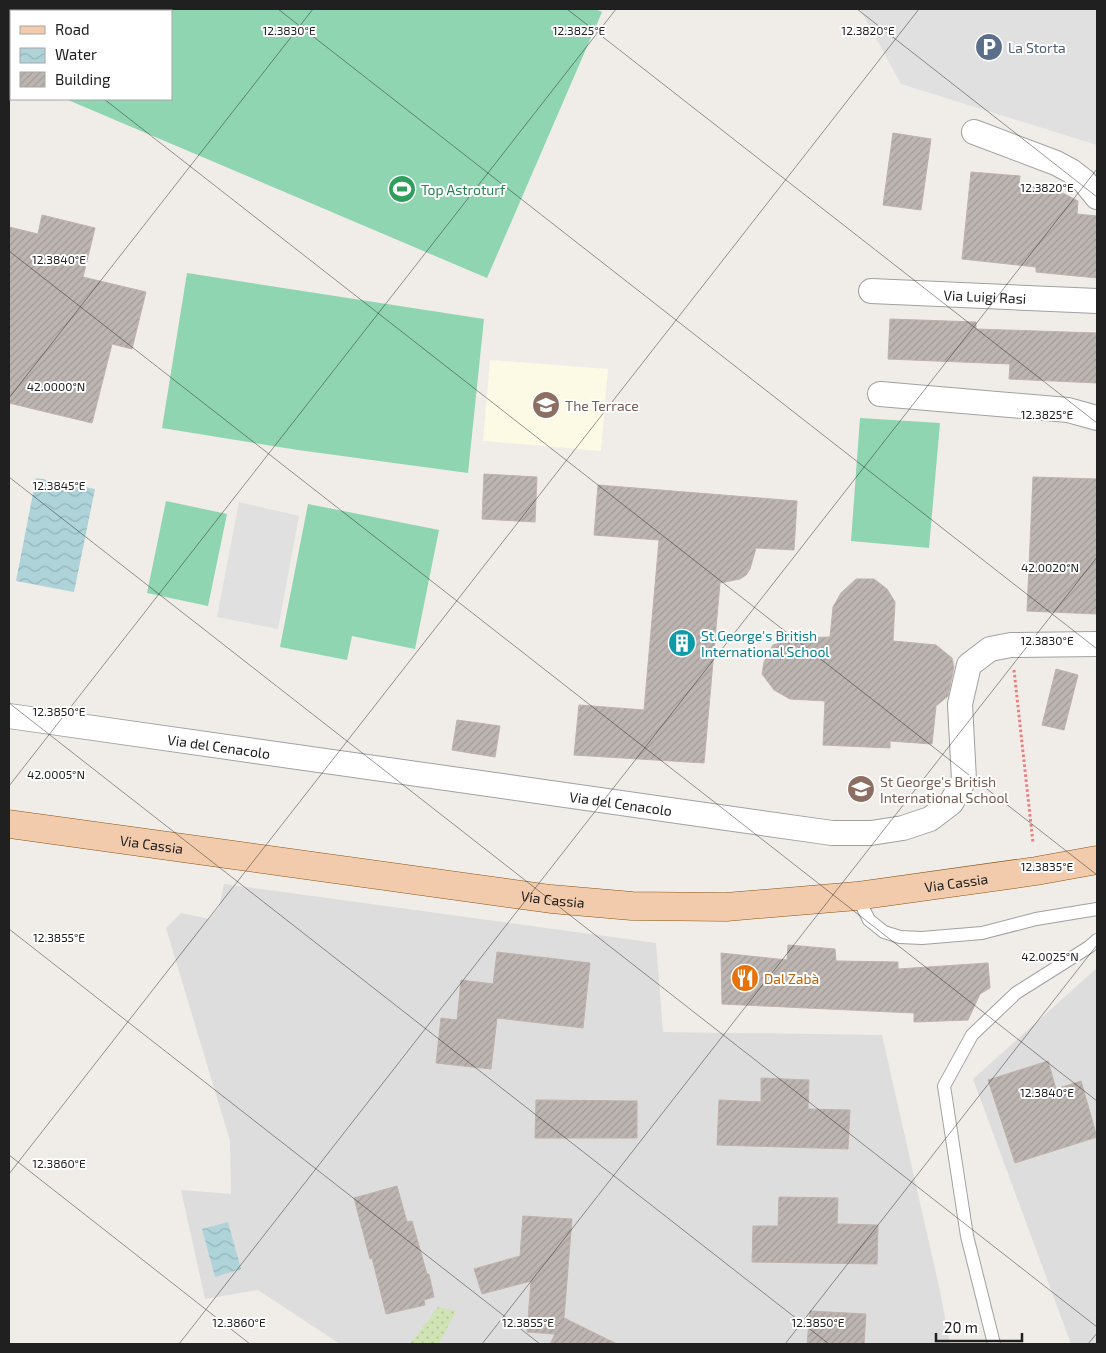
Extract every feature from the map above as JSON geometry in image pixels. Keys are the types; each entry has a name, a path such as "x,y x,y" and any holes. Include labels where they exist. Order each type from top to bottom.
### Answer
{"main road":[{"name":"Via Cassia","path":"9,824 550,899 632,906 726,907 857,896 1036,871 1097,860"}],"street":[{"path":"974,132 1056,162 1084,181 1097,197"},
{"name":"Via Luigi Rasi","path":"871,291 1097,301"},
{"path":"880,394 1068,410 1097,418"},
{"name":"Via del Cenacolo","path":"9,716 832,832 871,832 886,831 917,824 930,819 950,804 964,780 960,704 969,665 990,649 1011,645 1097,644"}],"lane":[{"path":"857,896 869,920 884,932 900,937 922,938 982,933 1036,919 1097,909"},
{"path":"994,1344 967,1236 944,1086 972,1035 978,1029 1016,993 1097,940"}],"path":[{"path":"1011,645 1036,871"}],"shaded area":[{"name":"La Storta","path":"860,9 1097,9 1097,145 901,84"},
{"name":"The Terrace","path":"490,360 608,369 601,451 483,441"},
{"path":"239,502 299,516 278,629 217,617"},
{"path":"224,884 656,943 663,1032 882,1035 940,1291 950,1344 340,1344 258,1290 205,1299 181,1190 231,1194 230,1141 166,928 181,913 209,919 219,907"},
{"path":"1097,968 1097,1344 1071,1344 973,1079"}],"green space":[{"name":"Top Astroturf","path":"595,9 602,12 487,278 68,100 172,100 172,10 108,10"},
{"path":"187,273 484,319 468,473 298,450 162,428"},
{"path":"860,418 940,423 929,548 851,541"},
{"path":"166,501 227,514 208,606 147,593"},
{"path":"308,504 439,530 415,649 352,636 347,660 280,647"},
{"path":"438,1307 456,1311 439,1344 410,1344"}],"water":[{"path":"36,478 95,489 74,592 16,581"},
{"path":"228,1222 241,1269 215,1277 202,1229"}],"building":[{"path":"893,133 931,139 921,210 883,205"},
{"path":"971,172 1020,176 1019,185 1055,189 1078,201 1077,214 1097,216 1097,278 1036,272 1036,267 962,259"},
{"path":"42,215 95,228 83,277 146,292 132,349 112,344 92,423 9,403 9,227 38,234"},
{"path":"890,319 976,322 976,329 1097,333 1097,383 1009,379 1010,364 888,359"},
{"path":"484,474 537,477 535,522 482,519"},
{"path":"1033,477 1097,479 1097,614 1027,611"},
{"name":"St.George's British International School","path":"598,485 797,501 794,550 756,548 750,569 746,575 740,579 720,583 704,763 574,755 579,705 644,710 659,540 594,535"},
{"path":"856,579 874,579 887,589 895,602 893,641 936,645 952,658 954,667 948,696 936,706 932,744 890,741 890,748 823,745 825,701 790,699 774,690 762,674 764,662 773,645 799,638 830,637 833,607 841,593"},
{"path":"1056,669 1078,675 1064,730 1042,725"},
{"path":"457,720 500,726 495,757 452,750"},
{"path":"788,945 835,949 836,961 898,962 898,969 988,963 990,988 980,994 968,1020 914,1022 914,1013 722,1004 721,953 787,960"},
{"path":"497,952 590,963 583,1028 497,1018 491,1069 436,1063 441,1018 457,1020 461,980 493,984"},
{"path":"1048,1061 1056,1089 1081,1081 1097,1137 1015,1163 988,1080"},
{"path":"761,1078 809,1080 808,1109 850,1110 848,1149 717,1145 719,1100 761,1102"},
{"path":"536,1100 637,1101 637,1138 535,1138"},
{"path":"397,1186 407,1222 412,1221 427,1274 429,1274 434,1297 424,1300 425,1305 386,1314 354,1198"},
{"path":"779,1197 838,1198 837,1224 878,1225 877,1264 752,1262 753,1226 778,1226"},
{"path":"523,1216 572,1219 564,1318 617,1344 550,1344 555,1334 527,1332 531,1281 482,1294 474,1269 520,1256"},
{"path":"810,1311 866,1314 864,1344 807,1344"}],"place":[{"name":"La Storta","path":"989,47"},
{"name":"Top Astroturf","path":"402,189"},
{"name":"The Terrace","path":"546,405"},
{"name":"St.George's British International School","path":"682,643"},
{"name":"St George's British International School","path":"861,789"},
{"name":"Dal Zabà","path":"745,978"}]}
